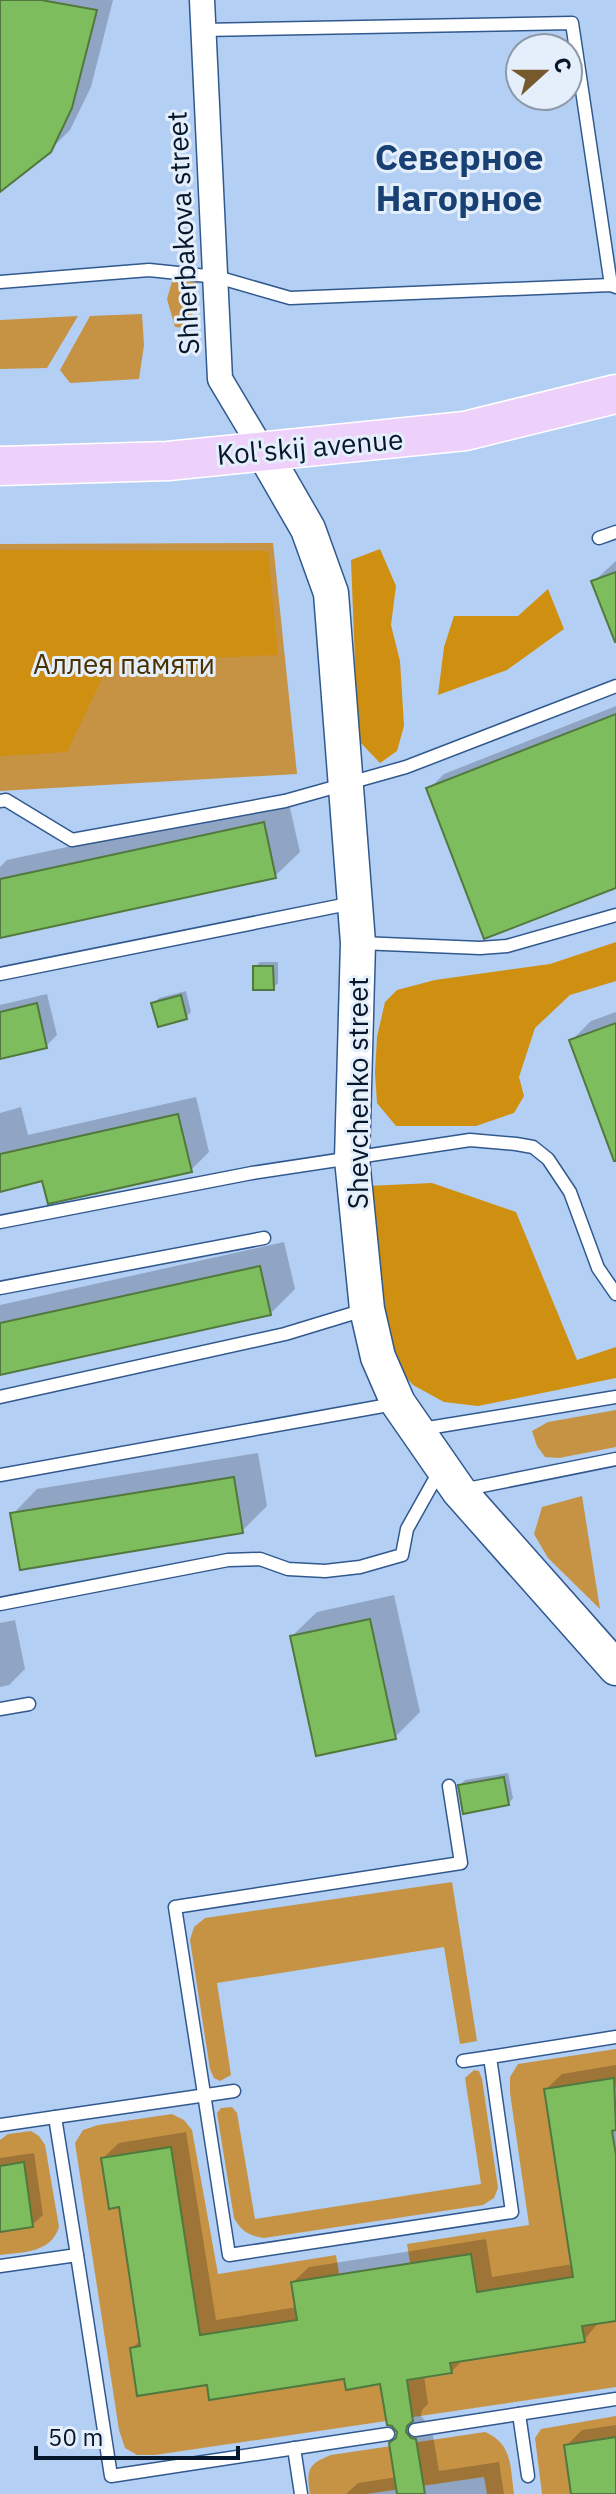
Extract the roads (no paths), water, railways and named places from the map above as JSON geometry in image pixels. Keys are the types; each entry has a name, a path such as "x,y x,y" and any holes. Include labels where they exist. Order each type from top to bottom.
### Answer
{"main road":[{"name":"Kol'skij avenue","path":"0,466 168,461 364,443 465,431 616,394"},
{"name":"Shevchenko street","path":"263,451 308,529 331,593 358,943 352,1159 367,1309 378,1357 407,1417 450,1479 616,1668"}],"street":[{"name":"Shherbakova street","path":"202,0 220,379 263,451"}],"lane":[{"path":"0,282 149,270 217,277 290,298 613,286 572,23 203,30"},
{"path":"599,538 616,532"},
{"path":"0,801 6,800 72,840 285,801 406,767 616,686"},
{"path":"0,974 356,903"},
{"path":"358,943 480,948 507,946 616,915"},
{"path":"0,1222 252,1173 470,1140 533,1147 548,1159 570,1192 598,1268 616,1294"},
{"path":"0,1288 264,1238"},
{"path":"0,1397 285,1334 367,1309"},
{"path":"0,1475 407,1417 616,1397"},
{"path":"0,1604 228,1560 260,1559 288,1569 325,1571 360,1567 402,1555 407,1529 450,1479 616,1459"},
{"path":"0,1709 29,1704"},
{"path":"449,1786 461,1863 175,1907 229,2255 512,2212 490,2057"},
{"path":"463,2061 616,2037"},
{"path":"0,2125 234,2091"},
{"path":"55,2117 111,2476 388,2434"},
{"path":"0,2266 77,2255"},
{"path":"415,2430 616,2399"},
{"path":"519,2414 528,2476"},
{"path":"294,2448 301,2494"}],"district":[{"name":"Северное Нагорное","path":"459,178"}],"park label":[{"name":"Аллея памяти","path":"124,664"}]}
